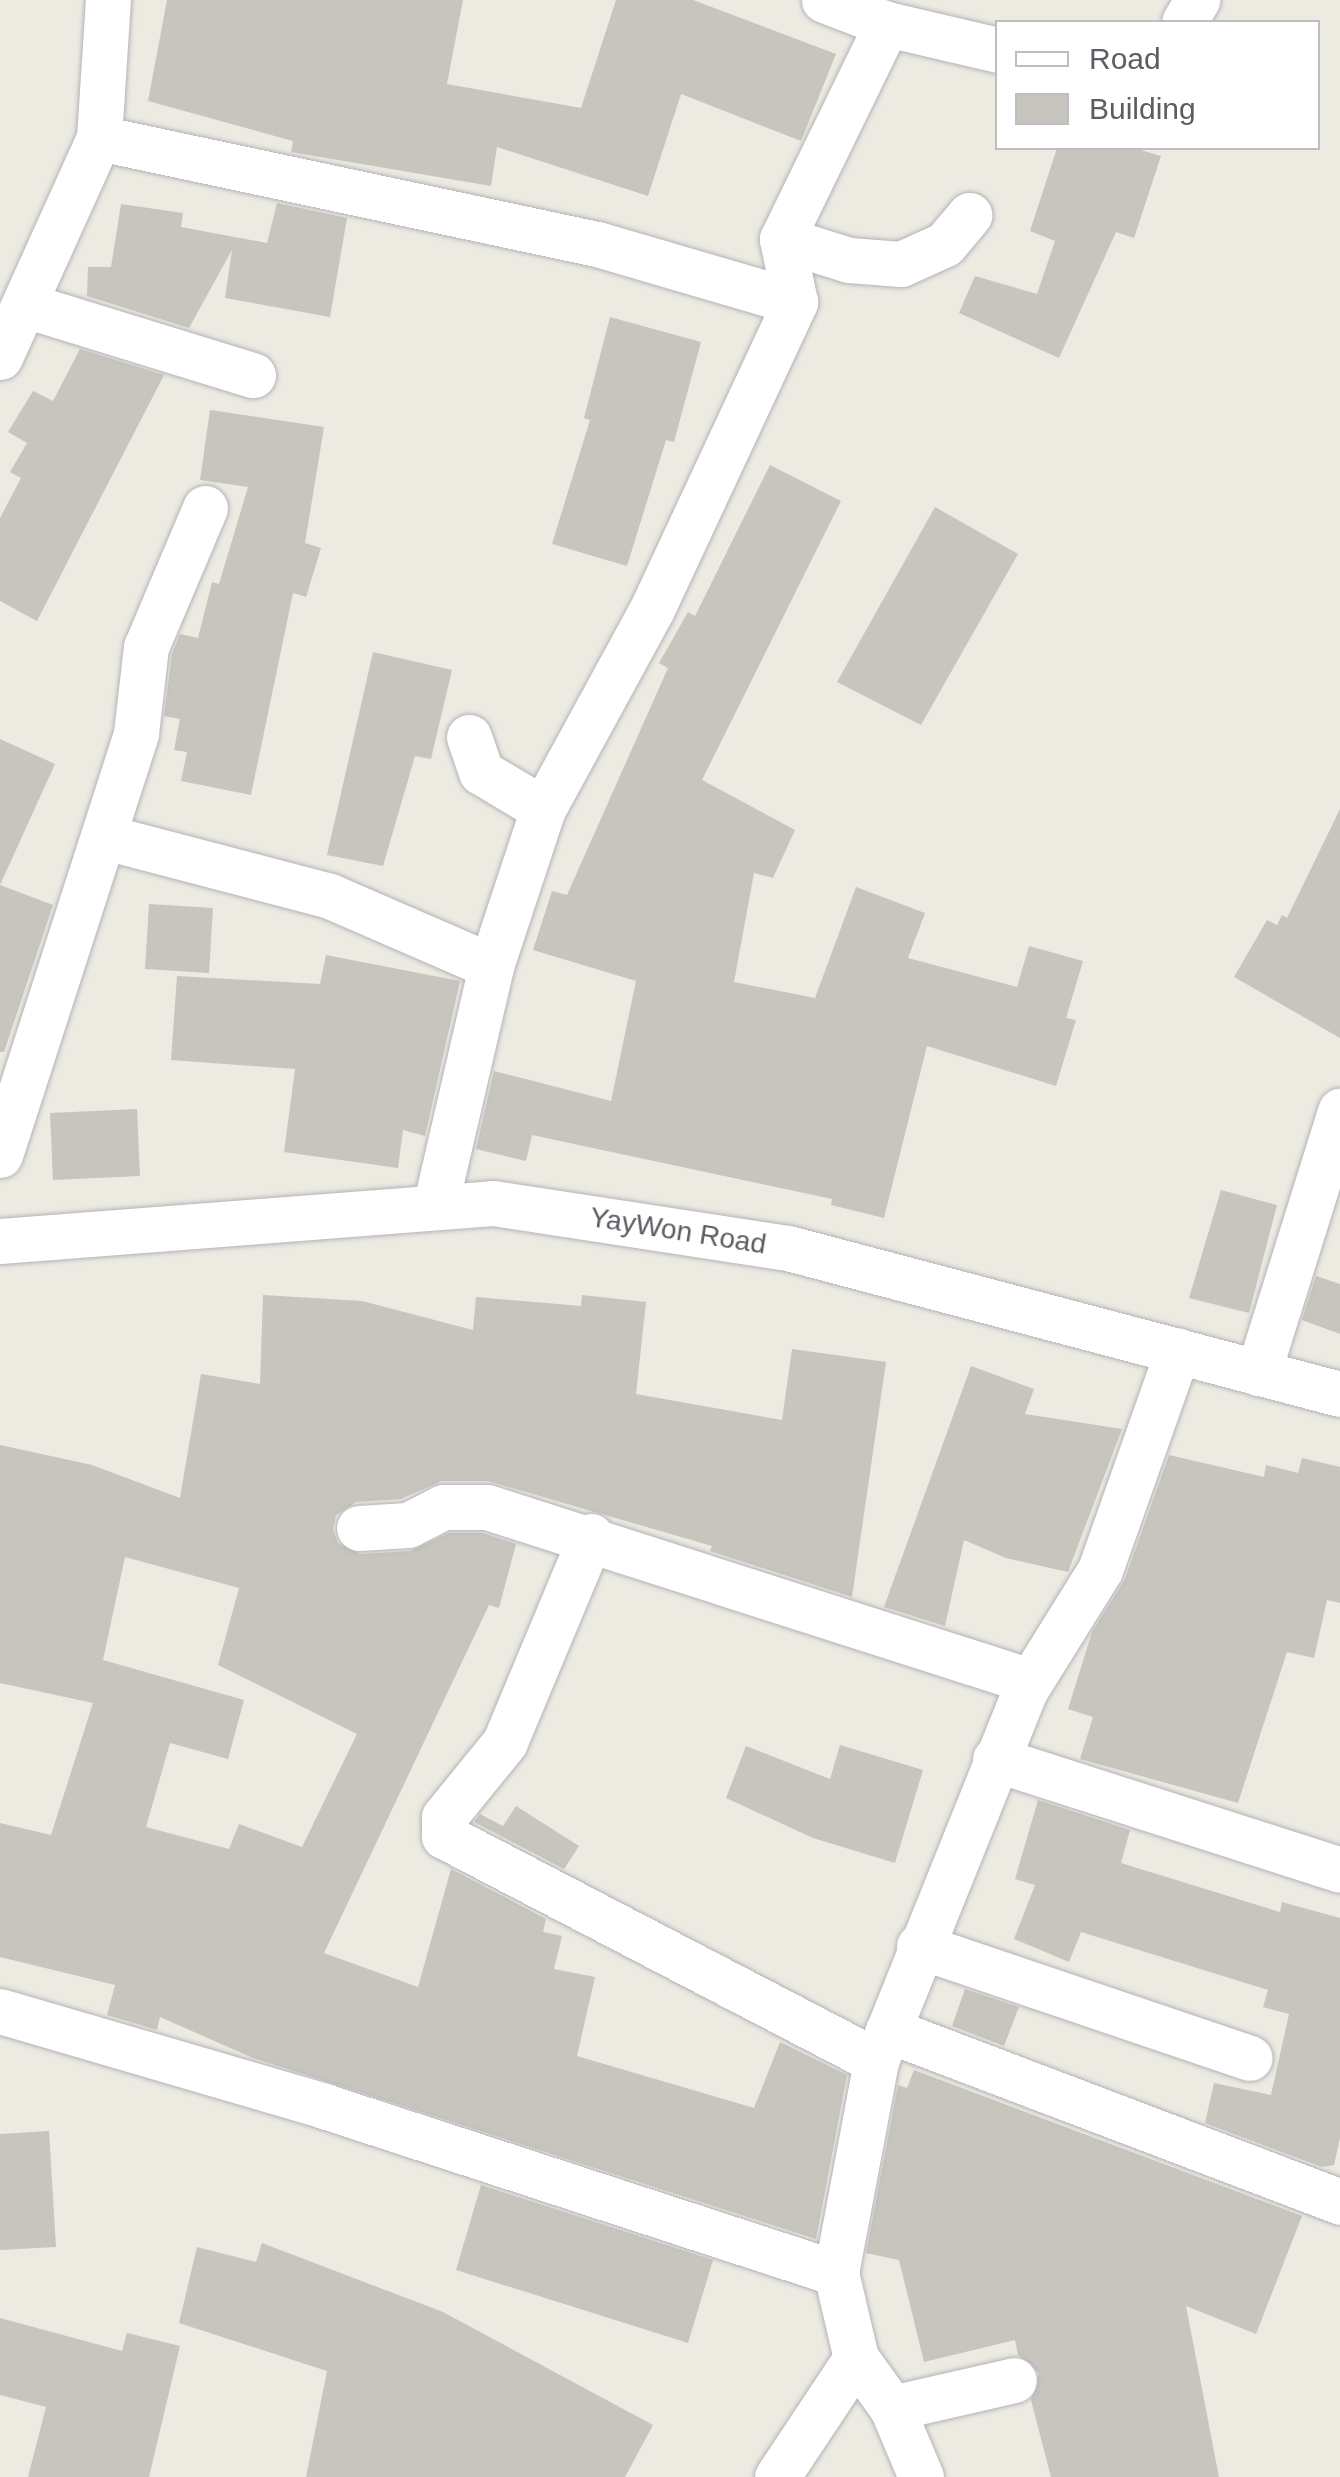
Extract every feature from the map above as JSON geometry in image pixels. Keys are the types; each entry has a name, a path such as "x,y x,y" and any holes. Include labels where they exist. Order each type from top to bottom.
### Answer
{"street":[{"path":"0,357 99,138 108,0"},
{"path":"824,0 888,24 995,49"},
{"path":"436,1203 491,966 543,809 652,609 795,302 782,239 888,24"},
{"path":"99,138 598,244 795,302"},
{"path":"782,239 848,260 901,264 945,244 970,215"},
{"path":"28,296 38,310 253,375"},
{"path":"0,1156 136,733 146,647 206,508"},
{"path":"469,736 480,772 543,809"},
{"path":"104,837 330,896 491,966"},
{"path":"1258,1373 1340,1112"},
{"name":"YayWon Road","path":"0,1241 115,1236 436,1203 493,1203 788,1248 1340,1394"},
{"path":"921,2477 892,2408 856,2358 836,2273 882,2046 919,1946 1030,1680 1100,1570 1178,1350"},
{"path":"360,1528 408,1524 443,1507 487,1507 591,1536 722,1586 1030,1680"},
{"path":"591,1536 505,1742 444,1818 444,1836 882,2046 1340,2202"},
{"path":"995,1759 1340,1870"},
{"path":"919,1946 1250,2058"},
{"path":"0,2012 324,2106 836,2273"},
{"path":"777,2477 856,2358"},
{"path":"892,2408 1014,2380"}],"building":[{"path":"167,0 463,0 447,84 581,108 616,0 693,0 836,54 801,141 681,94 648,196 497,147 491,186 291,152 293,141 148,101"},
{"path":"1056,150 1141,150 1161,156 1134,238 1116,232 1059,358 959,313 975,276 1037,294 1055,241 1030,231"},
{"path":"277,203 347,218 330,317 225,298 232,250 189,328 87,296 88,267 111,267 121,204 183,213 181,227 267,243"},
{"path":"610,317 701,342 674,442 666,440 627,566 552,544 590,420 584,418"},
{"path":"80,349 164,375 37,621 0,601 0,518 21,478 10,472 27,443 8,432 33,391 53,401"},
{"path":"210,410 324,427 305,543 321,548 306,597 293,593 251,795 181,781 187,752 174,750 180,719 164,716 172,654 180,634 198,638 212,582 219,584 248,487 200,480"},
{"path":"770,465 841,501 702,780 795,830 773,878 754,873 734,982 815,998 856,887 925,913 908,958 1017,987 1029,946 1083,961 1066,1018 1076,1020 1056,1086 927,1046 884,1218 831,1205 832,1199 532,1135 526,1161 476,1149 494,1071 611,1101 636,981 533,950 552,891 567,895 668,668 659,663 688,612 695,616"},
{"path":"935,507 1018,554 921,725 837,682"},
{"path":"373,652 452,670 431,759 415,756 383,866 327,855"},
{"path":"0,739 55,764 0,885"},
{"path":"1340,809 1340,1038 1234,977 1267,920 1277,925 1282,915 1287,918"},
{"path":"0,885 53,905 4,1052 0,1052"},
{"path":"149,904 213,908 209,973 145,969"},
{"path":"326,955 460,981 425,1136 403,1130 398,1168 284,1152 295,1069 171,1060 177,976 320,984"},
{"path":"137,1109 140,1176 53,1180 50,1113"},
{"path":"1221,1190 1277,1205 1249,1313 1189,1298"},
{"path":"1316,1276 1340,1284 1340,1334 1302,1320"},
{"path":"263,1295 362,1301 473,1330 476,1297 581,1306 582,1295 646,1302 636,1394 782,1420 792,1349 886,1362 852,1597 710,1551 712,1546 488,1481 442,1481 401,1499 356,1502 336,1515 333,1529 338,1543 360,1554 410,1551 449,1533 483,1533 516,1544 499,1608 489,1605 324,1953 418,1987 451,1869 546,1919 543,1932 562,1936 554,1969 595,1977 577,2056 754,2108 780,2042 847,2075 816,2239 253,2058 160,2017 157,2030 107,2015 115,1985 0,1957 0,1823 51,1835 93,1703 0,1683 0,1445 92,1465 180,1498 201,1374 260,1384","holes":["125,1557 239,1588 218,1665 357,1734 302,1847 239,1824 229,1849 146,1827 170,1743 228,1759 244,1700 103,1660"]},
{"path":"971,1366 1034,1389 1025,1414 1122,1429 1068,1572 1006,1558 964,1540 945,1626 884,1607"},
{"path":"1169,1455 1264,1477 1266,1465 1298,1473 1302,1458 1340,1467 1340,1603 1327,1600 1314,1658 1287,1652 1238,1803 1080,1759 1093,1717 1068,1709 1092,1632 1125,1579"},
{"path":"840,1745 923,1770 895,1863 813,1838 726,1798 746,1746 830,1779"},
{"path":"1038,1800 1130,1830 1121,1863 1280,1912 1282,1902 1340,1918 1340,2138 1334,2165 1322,2167 1205,2123 1214,2083 1271,2095 1289,2014 1263,2007 1268,1990 1081,1932 1069,1962 1014,1939 1035,1885 1015,1879"},
{"path":"516,1806 579,1846 564,1869 474,1822 480,1814 503,1826"},
{"path":"965,1989 1019,2007 1004,2046 952,2026"},
{"path":"914,2070 1302,2216 1256,2334 1186,2306 1219,2477 1051,2477 1031,2400 1039,2373 1018,2355 1015,2340 924,2362 899,2260 866,2253 898,2085 907,2088"},
{"path":"49,2131 56,2247 0,2250 0,2134"},
{"path":"481,2185 713,2260 688,2343 456,2270"},
{"path":"262,2243 443,2312 653,2425 625,2477 306,2477 327,2371 179,2323 197,2247 256,2262"},
{"path":"0,2318 122,2351 127,2333 180,2346 149,2477 28,2477 46,2407 0,2395"}]}
